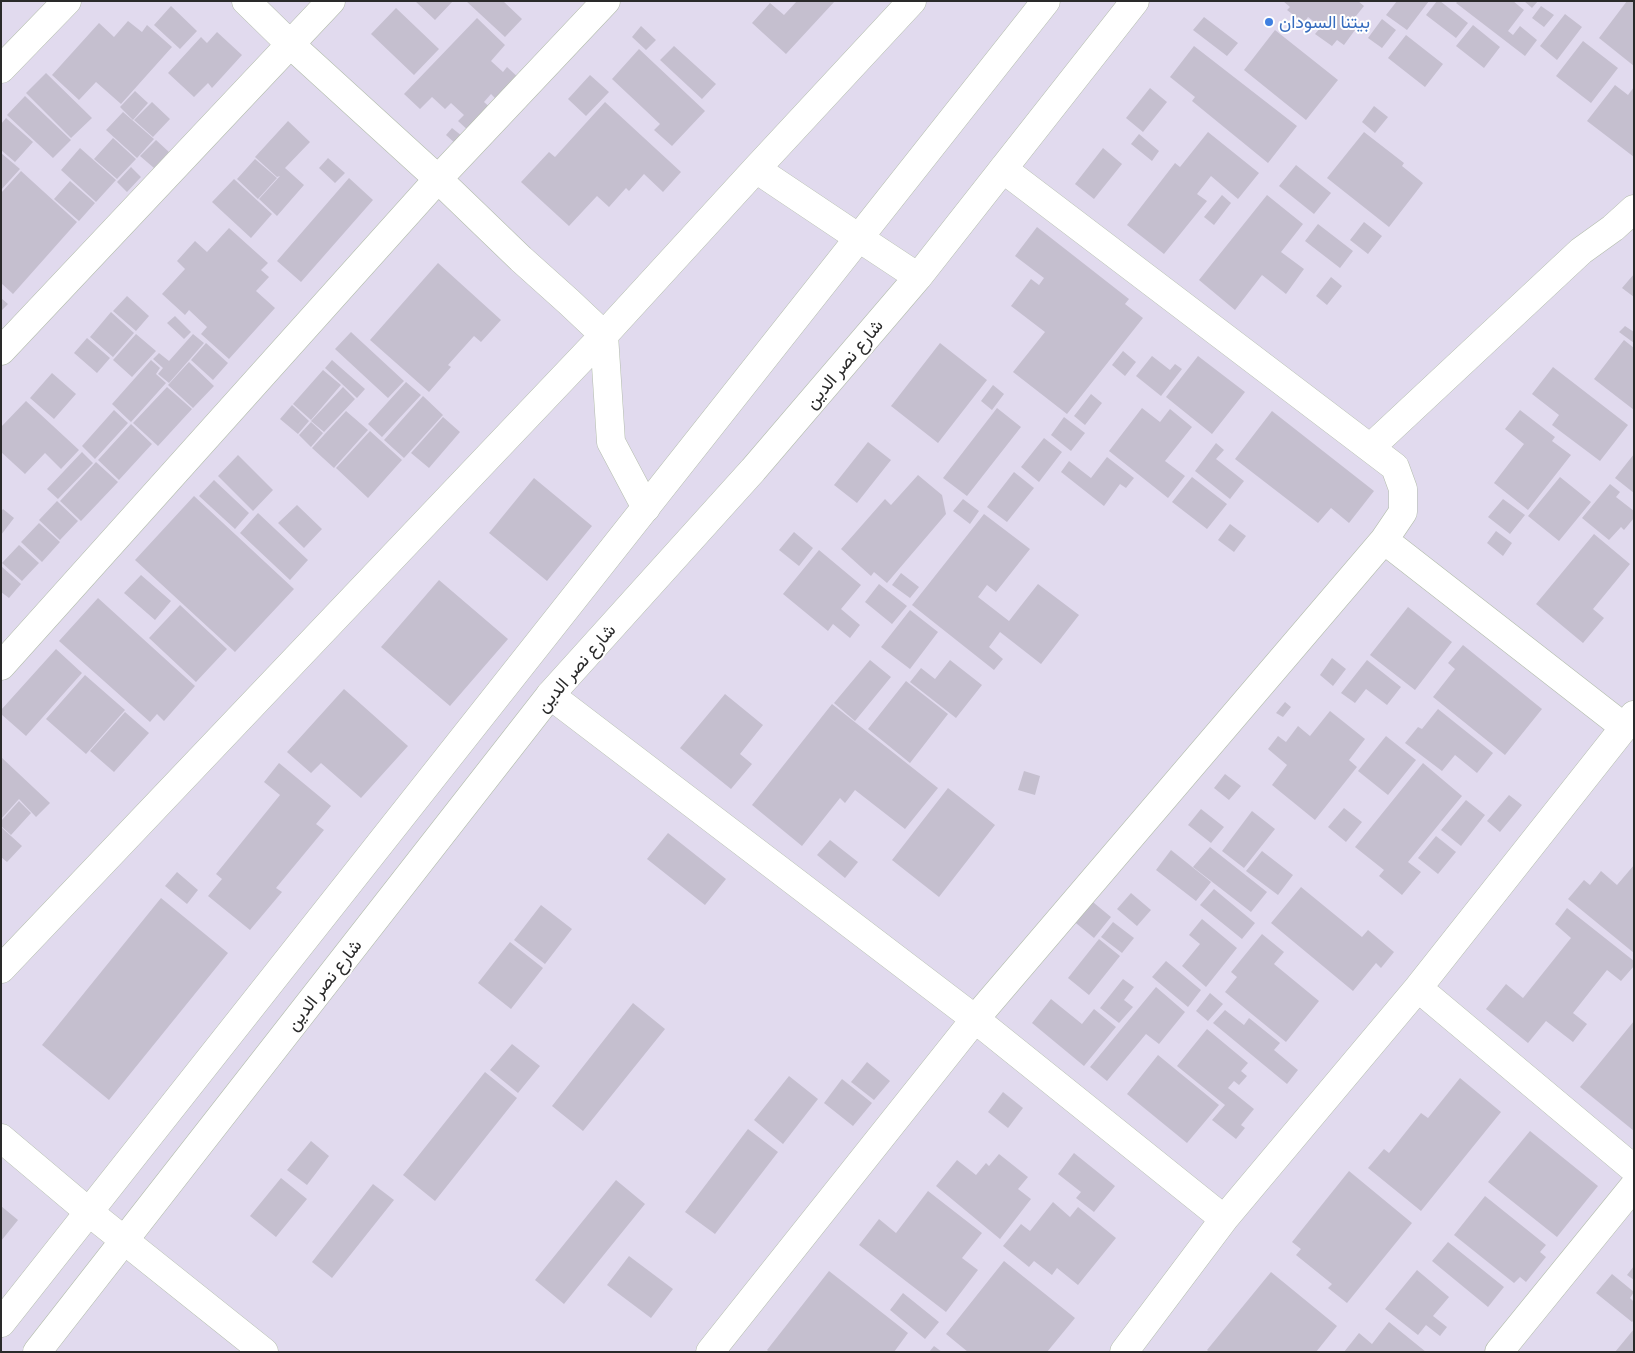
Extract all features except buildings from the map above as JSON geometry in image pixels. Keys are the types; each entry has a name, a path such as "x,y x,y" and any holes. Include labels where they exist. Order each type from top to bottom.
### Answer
{"street":[{"path":"1,69 67,1"},
{"path":"246,1 604,335 611,442 646,508"},
{"path":"1,351 331,1"},
{"path":"1,666 438,179 606,1"},
{"path":"1,969 604,335 912,1"},
{"path":"1,1323 90,1213 1046,1"},
{"name":"شارع نصر الدين","path":"37,1352 550,695 753,470 918,277 1135,1"},
{"path":"756,168 918,277"},
{"path":"710,1352 975,1019 1384,540 1403,512 1404,489 1395,467 1003,169"},
{"path":"1371,447 1581,251 1613,228 1634,209"},
{"path":"1124,1352 1224,1220 1418,988 1629,721 1384,540"},
{"path":"550,695 975,1019 1224,1220"},
{"path":"1418,988 1634,1169"},
{"path":"1,1138 90,1213 264,1352"},
{"path":"1499,1352 1634,1186"}],"place":[{"name":"بيتنا السودان","path":"1269,22"}]}
